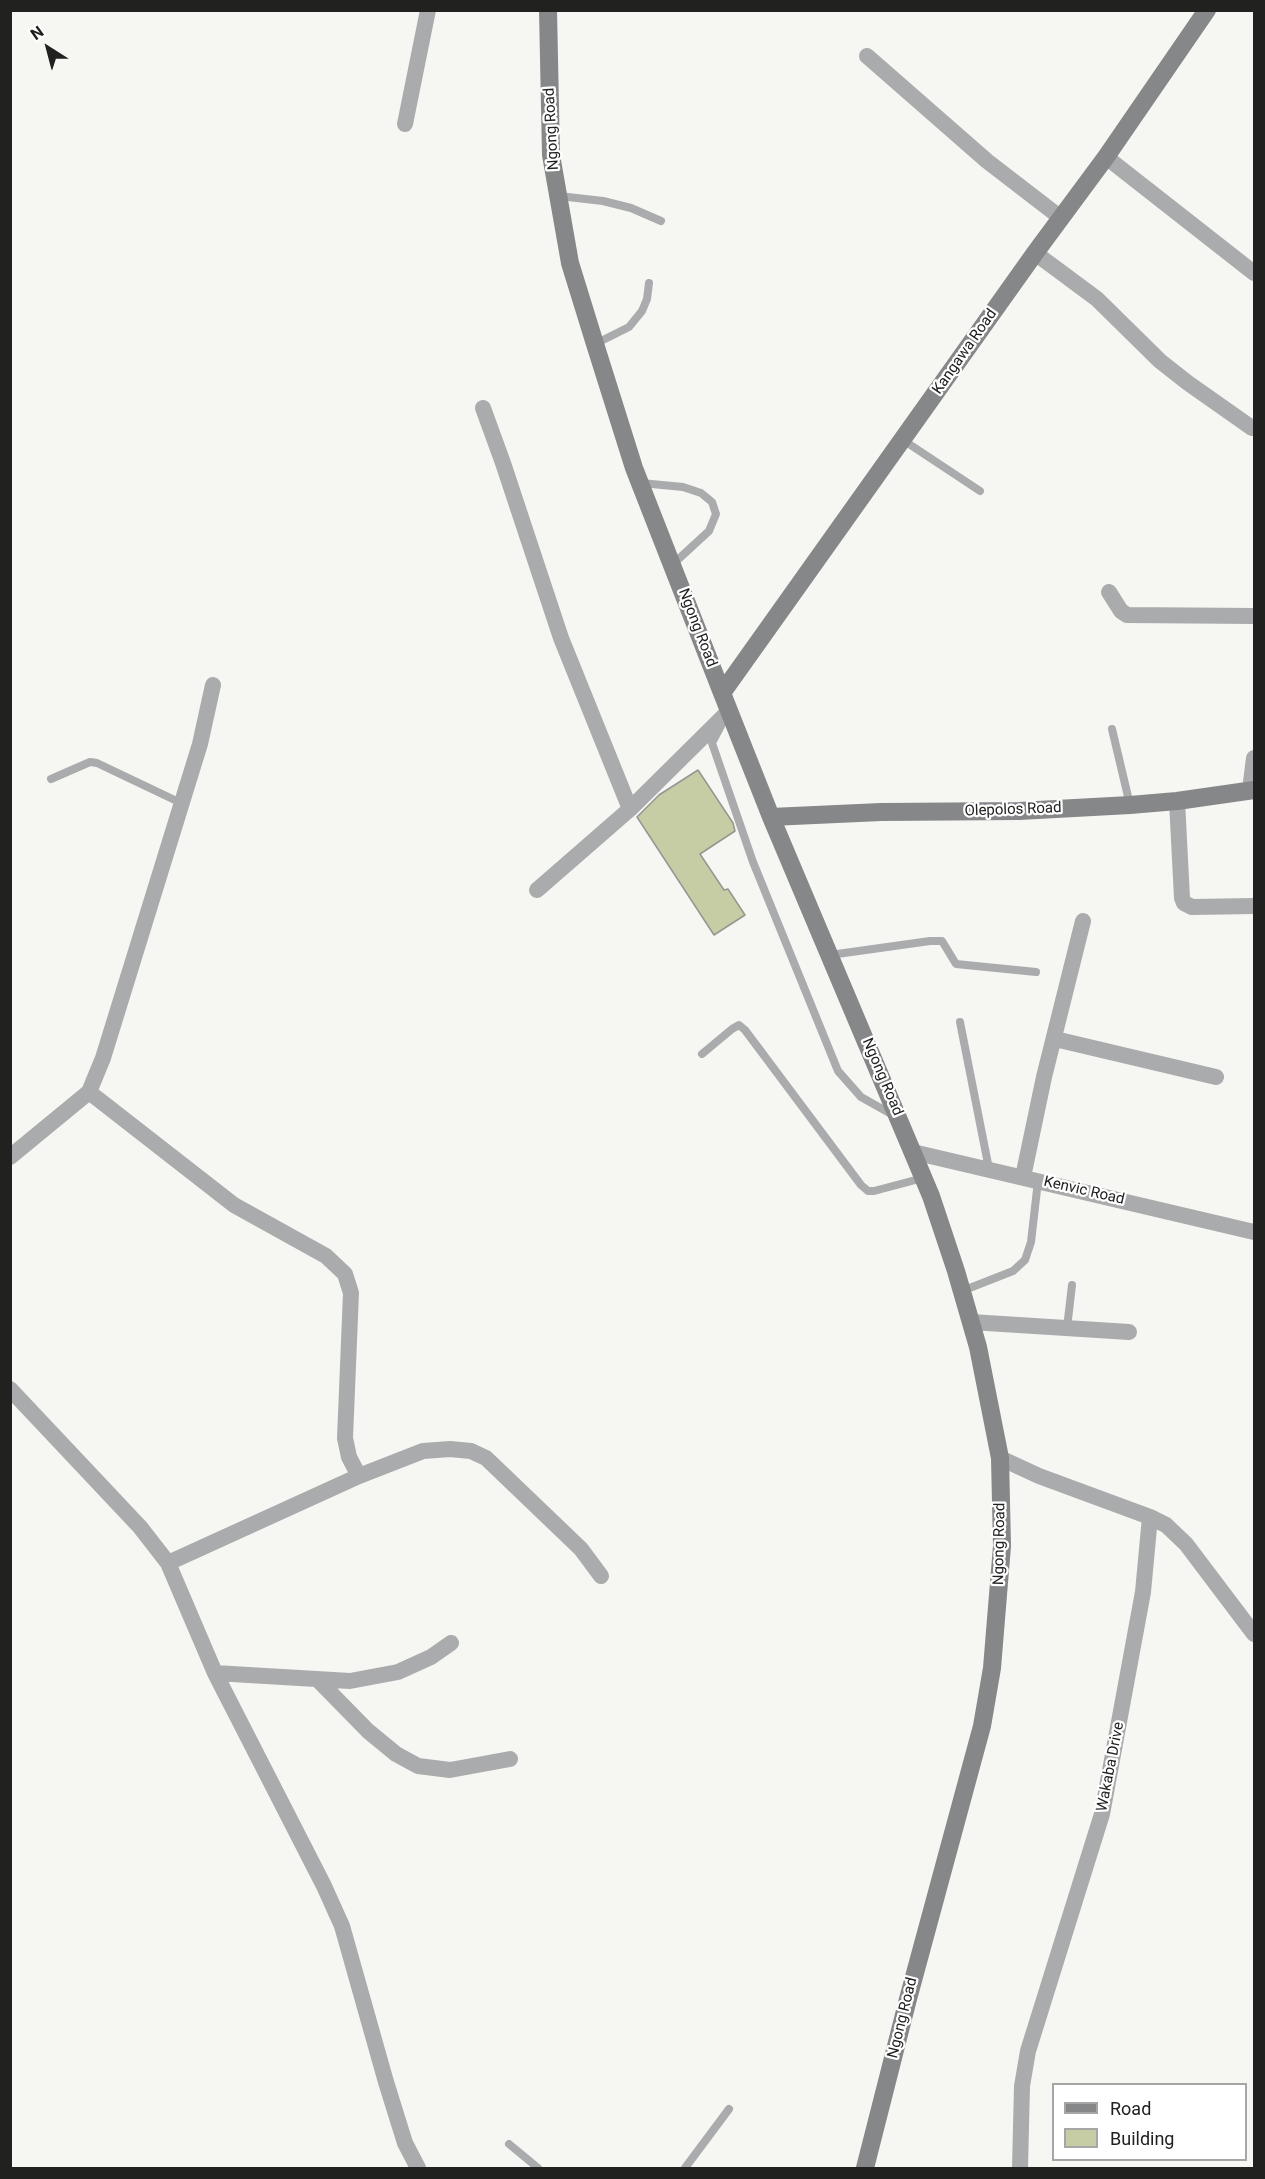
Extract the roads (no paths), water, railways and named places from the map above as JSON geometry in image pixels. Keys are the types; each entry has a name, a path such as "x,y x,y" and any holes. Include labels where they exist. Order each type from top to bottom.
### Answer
{"main road":[{"name":"Ngong Road","path":"548,10 551,155 570,263 640,483 771,817 924,1178 962,1291 978,1347 1000,1458 1002,1546 992,1668 982,1726 908,1999 866,2169"},
{"name":"Kangawa Road","path":"722,693 1035,253 1106,157 1207,10"},
{"name":"Olepolos Road","path":"771,817 881,812 1019,811 1130,805 1252,790"}],"street":[{"path":"405,124 428,10"},
{"path":"867,56 987,161 1061,218"},
{"path":"1106,157 1254,273"},
{"path":"1035,253 1097,299 1160,361 1252,428"},
{"path":"483,408 561,638 630,809"},
{"path":"1109,592 1121,611 1127,615 1254,616"},
{"path":"10,1157 89,1092 103,1058 200,744 213,686"},
{"path":"537,890 630,809 729,711"},
{"path":"1252,790 1254,758"},
{"path":"1177,801 1182,898 1185,903 1192,907 1254,906"},
{"path":"1030,1179 1044,1077 1083,921"},
{"path":"1055,1040 1216,1077"},
{"path":"89,1092 234,1205 326,1256 345,1274 351,1293 345,1438 349,1457 359,1476"},
{"name":"Kenvic Road","path":"913,1152 1254,1232"},
{"path":"971,1322 1129,1332"},
{"path":"10,1389 140,1527 168,1563 215,1673 324,1886 342,1926 405,2143 418,2169"},
{"path":"168,1563 359,1476 423,1451 450,1449 471,1451 486,1458 512,1480 581,1549 601,1576"},
{"path":"1000,1458 1039,1476 1166,1525 1186,1544 1254,1634"},
{"name":"Wakaba Drive","path":"1020,2169 1022,2086 1028,2051 1102,1814 1143,1592 1150,1517"},
{"path":"215,1673 350,1681 398,1672 431,1657 451,1643"},
{"path":"318,1680 368,1731 396,1754 418,1766 450,1770 510,1759"}],"lane":[{"path":"558,196 603,201 631,208 661,221"},
{"path":"596,344 629,327 642,311 647,299 649,283"},
{"path":"903,440 980,491"},
{"path":"640,483 683,487 701,493 712,502 716,514 710,531 672,565"},
{"path":"729,711 712,743 753,862 838,1071 861,1097 899,1118"},
{"path":"1112,729 1130,805"},
{"path":"51,779 90,762 97,763 181,803"},
{"path":"830,955 942,941 956,964 1036,972"},
{"path":"960,1022 989,1169"},
{"path":"702,1054 739,1025 861,1185 868,1191 924,1178"},
{"path":"962,1291 1013,1271 1025,1260 1031,1242 1030,1179"},
{"path":"1067,1328 1072,1285"},
{"path":"685,2169 729,2109"},
{"path":"509,2144 538,2169"}]}
